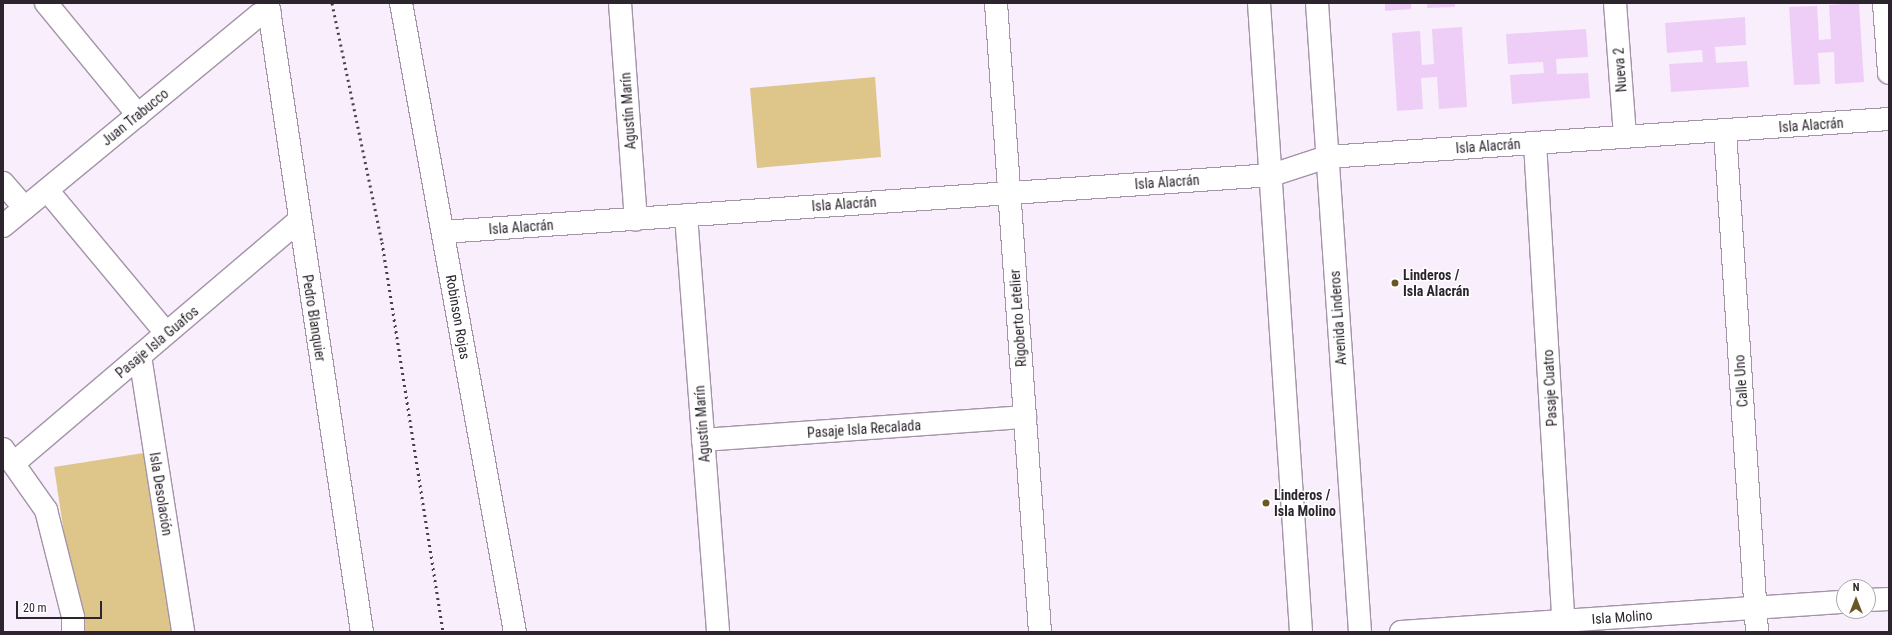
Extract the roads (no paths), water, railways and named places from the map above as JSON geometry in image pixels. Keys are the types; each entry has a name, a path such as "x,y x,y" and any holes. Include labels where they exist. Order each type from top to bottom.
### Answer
{"street":[{"path":"46,3 138,115"},
{"name":"Robinson Rojas","path":"401,3 515,632"},
{"name":"Agustín Marín","path":"620,3 636,219"},
{"name":"Rigoberto Letelier","path":"996,3 1040,632"},
{"path":"1259,3 1272,175 1301,632"},
{"name":"Avenida Linderos","path":"1317,3 1360,632"},
{"name":"Nueva 2","path":"1615,3 1625,137"},
{"path":"1884,3 1889,73"},
{"name":"Juan Trabucco","path":"3,226 138,115 262,9"},
{"name":"Pedro Blanquier","path":"262,9 300,220 362,632"},
{"name":"Isla Alacrán","path":"443,232 1272,175 1327,157 1889,119"},
{"name":"Calle Uno","path":"1725,130 1757,632"},
{"name":"Pasaje Cuatro","path":"1535,143 1564,626"},
{"path":"3,183 25,208"},
{"path":"47,190 166,333"},
{"name":"Agustín Marín","path":"686,215 718,632"},
{"name":"Pasaje Isla Guafos","path":"8,456 140,356 300,220"},
{"name":"Isla Desolación","path":"140,356 183,632"},
{"name":"Pasaje Isla Recalada","path":"703,440 1025,417"},
{"path":"8,456 46,510 73,617 73,632"},
{"path":"1876,600 1889,599"},
{"name":"Isla Molino","path":"1401,632 1564,626 1755,608 1836,603"}],"railway":[{"path":"332,3 382,242 443,632"}],"place":[{"name":"Linderos / Isla Alacrán","path":"1395,283"},
{"name":"Linderos / Isla Molino","path":"1266,503"}]}
